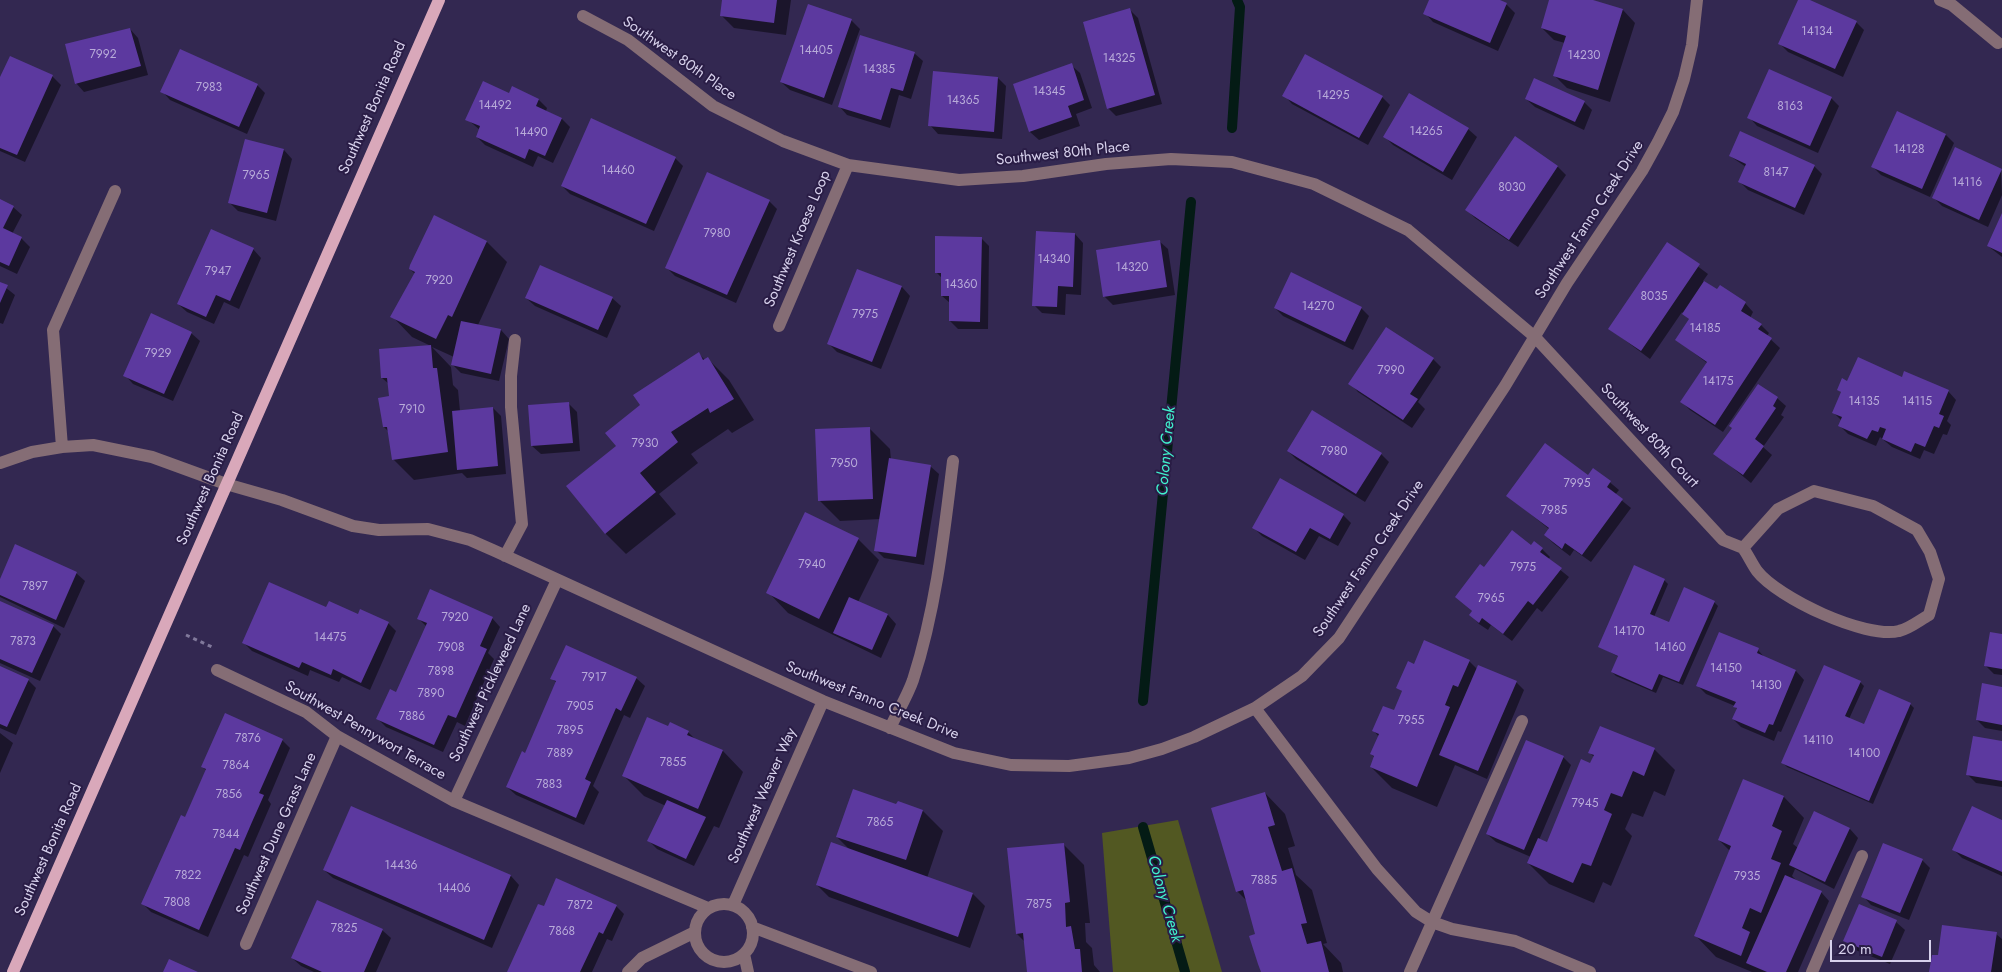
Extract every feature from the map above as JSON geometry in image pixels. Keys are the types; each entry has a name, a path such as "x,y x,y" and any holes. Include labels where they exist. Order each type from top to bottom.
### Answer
{"main road":[{"name":"Southwest Bonita Road","path":"13,972 438,0"}],"street":[{"name":"Southwest Fanno Creek Drive","path":"0,463 32,452 92,445 152,457 226,484 282,500 353,526 379,530 411,528 437,531 470,540 823,701 954,754 1011,765 1069,766 1129,758 1162,750 1255,708 1302,676 1339,638 1642,171 1673,112 1692,45 1697,0"},
{"path":"1940,0 1952,5 1998,43"},
{"name":"Southwest 80th Place","path":"583,16 628,40 713,106 783,141 848,165 959,180 1022,176 1106,164 1171,159 1232,162 1314,184 1408,230 1535,337"},
{"name":"Southwest Kroese Loop","path":"779,326 848,165"},
{"path":"62,447 53,330 115,191"},
{"name":"Southwest 80th Court","path":"1535,337 1723,540 1743,548"},
{"path":"505,556 522,524 511,406 510,376 515,340"},
{"path":"890,728 912,681 940,568 953,461"},
{"path":"1814,491 1873,506 1917,530 1930,552 1939,579 1929,615 1900,632 1875,632 1831,618 1781,591 1758,572 1743,548 1778,509 1814,491"},
{"name":"Southwest Pickleweed Lane","path":"454,801 557,580"},
{"name":"Southwest Pennywort Terrace","path":"218,670 306,712 337,736 454,801 708,908"},
{"name":"Southwest Weaver Way","path":"733,905 823,701"},
{"path":"1255,708 1377,869 1416,912 1432,922 1452,929 1516,942 1590,972"},
{"path":"1410,972 1522,721"},
{"name":"Southwest Dune Grass Lane","path":"246,944 337,736"},
{"path":"1812,972 1862,856"},
{"path":"720,904 733,905 744,910 752,926 752,941 744,954 729,962 714,960 700,949 694,932 697,921 708,908 720,904"},
{"path":"752,926 871,972"},
{"path":"628,972 642,958 694,932"},
{"path":"744,954 748,972"}],"path":[{"path":"165,626 219,650 218,670"}],"green space":[{"path":"1178,820 1222,972 1113,972 1102,833"}],"building":[{"path":"722,0 777,0 774,23 720,16"},
{"path":"1429,0 1500,0 1507,3 1490,43 1423,14"},
{"path":"1549,0 1593,0 1623,9 1598,90 1553,76 1566,36 1541,28"},
{"path":"1798,0 1810,0 1857,21 1835,69 1778,44"},
{"path":"808,4 852,19 824,98 780,82"},
{"path":"1130,8 1155,95 1107,109 1083,22"},
{"path":"130,28 141,66 75,84 65,44"},
{"path":"860,35 915,52 903,91 891,88 881,120 838,107"},
{"path":"180,49 258,84 239,127 160,92"},
{"path":"1305,54 1383,96 1359,138 1282,96"},
{"path":"10,56 53,75 17,155 0,148 0,77"},
{"path":"1072,63 1084,100 1068,106 1072,117 1029,132 1013,84"},
{"path":"1769,69 1832,97 1810,146 1747,118"},
{"path":"933,71 998,77 994,132 928,126"},
{"path":"1534,78 1585,101 1575,122 1525,99"},
{"path":"483,81 509,93 512,86 539,99 536,106 562,118 545,156 529,149 525,159 476,137 480,126 465,120"},
{"path":"1409,93 1469,128 1443,172 1383,137"},
{"path":"1897,111 1946,134 1922,189 1871,167"},
{"path":"591,118 676,157 646,224 561,186"},
{"path":"1740,131 1815,165 1795,208 1738,182 1746,164 1729,156"},
{"path":"1515,136 1558,166 1509,240 1465,210"},
{"path":"245,139 284,149 267,213 228,203"},
{"path":"1955,147 2002,169 1979,220 1932,198"},
{"path":"707,172 770,200 727,295 665,268"},
{"path":"0,199 14,206 3,228 22,237 9,266 0,262"},
{"path":"2002,213 2002,253 1987,246"},
{"path":"434,215 487,241 452,317 448,315 436,339 390,317 415,272 409,269 410,265"},
{"path":"211,229 254,248 230,301 216,295 206,317 177,304"},
{"path":"1036,231 1075,233 1073,287 1058,286 1057,307 1032,306"},
{"path":"935,236 982,237 980,322 949,321 949,296 941,296 941,273 935,273"},
{"path":"1160,240 1167,287 1103,297 1096,250"},
{"path":"1667,242 1700,264 1641,351 1608,329"},
{"path":"540,265 613,297 598,330 525,298"},
{"path":"857,269 902,286 872,362 827,344"},
{"path":"1291,272 1362,307 1345,342 1274,308"},
{"path":"1704,281 1717,289 1720,285 1746,302 1741,311 1762,324 1758,329 1772,338 1715,425 1680,402 1707,362 1675,340 1689,319 1682,314"},
{"path":"0,282 8,285 0,303"},
{"path":"151,313 192,332 164,394 123,376"},
{"path":"461,321 501,329 491,374 451,365"},
{"path":"1386,327 1434,358 1410,394 1418,399 1403,420 1348,384"},
{"path":"431,345 433,368 437,368 448,452 392,460 387,427 383,427 378,398 389,396 387,378 381,378 379,349"},
{"path":"699,352 703,360 708,357 734,399 710,413 708,408 671,432 678,442 640,473 656,492 605,534 566,486 616,446 605,433 640,405 633,395"},
{"path":"1858,357 1902,377 1904,371 1949,390 1939,414 1944,416 1939,428 1934,426 1925,447 1915,443 1911,452 1882,439 1886,429 1880,427 1878,432 1872,430 1867,439 1838,426 1842,417 1832,413 1841,392 1837,390 1842,378 1847,381"},
{"path":"1758,384 1778,397 1773,406 1776,408 1755,439 1764,446 1743,475 1713,454 1732,428 1729,426"},
{"path":"569,402 573,443 531,446 528,405"},
{"path":"493,407 498,466 457,470 452,411"},
{"path":"1312,410 1382,453 1356,494 1287,451"},
{"path":"870,427 873,499 818,501 815,429"},
{"path":"1545,443 1588,475 1593,468 1611,481 1607,487 1623,499 1582,555 1565,543 1562,549 1544,535 1549,528 1506,496"},
{"path":"889,458 931,465 916,557 874,551"},
{"path":"1280,478 1344,514 1330,539 1310,528 1296,552 1252,528"},
{"path":"805,512 859,538 819,619 766,593"},
{"path":"1512,530 1531,545 1534,541 1543,548 1540,552 1562,568 1533,605 1528,601 1503,634 1482,618 1479,623 1469,615 1472,611 1455,597 1480,564 1484,567"},
{"path":"15,544 77,572 56,620 0,595 0,579"},
{"path":"1634,565 1665,579 1650,614 1669,622 1684,587 1715,601 1679,682 1659,674 1652,690 1611,672 1618,656 1598,647"},
{"path":"269,582 326,607 329,601 358,614 360,609 389,622 361,683 333,669 331,675 302,662 299,668 242,643"},
{"path":"430,589 493,617 480,646 487,649 456,718 448,715 434,745 376,719 390,689 396,692 427,623 417,619"},
{"path":"849,597 888,614 872,650 833,633"},
{"path":"0,601 54,625 32,673 0,659"},
{"path":"1719,632 1759,648 1757,653 1796,670 1773,725 1769,724 1765,733 1732,719 1737,708 1733,707 1736,702 1696,686"},
{"path":"1990,632 2002,634 2002,669 1984,666"},
{"path":"1424,640 1470,660 1458,687 1453,685 1445,705 1450,707 1417,787 1370,767 1374,756 1370,754 1379,734 1372,731 1383,706 1394,710 1402,691 1396,688 1408,661 1414,664"},
{"path":"566,645 637,677 621,711 616,708 585,779 591,782 576,818 506,787 522,751 525,753 556,681 550,679"},
{"path":"1478,665 1517,681 1478,771 1439,755"},
{"path":"1824,665 1861,681 1845,716 1864,724 1879,689 1911,703 1869,801 1781,763"},
{"path":"0,666 29,679 7,727 0,724"},
{"path":"1982,683 2002,687 2002,725 1976,720"},
{"path":"225,713 283,739 259,793 264,795 240,850 235,848 199,930 141,904 181,815 185,817 206,769 201,767"},
{"path":"647,717 668,726 670,722 689,731 687,735 723,750 698,809 622,776"},
{"path":"1600,726 1655,748 1644,776 1633,771 1622,797 1611,793 1604,810 1612,814 1591,866 1582,863 1573,883 1527,863 1538,838 1547,842 1581,759 1590,763 1594,755 1588,753"},
{"path":"1973,736 2002,741 2002,781 1966,775"},
{"path":"1526,740 1564,756 1524,850 1486,834"},
{"path":"1743,779 1784,796 1772,826 1782,831 1771,859 1781,863 1761,913 1750,908 1742,928 1750,932 1741,956 1694,936 1731,846 1718,840"},
{"path":"853,789 896,804 898,801 923,810 906,860 836,837"},
{"path":"1265,792 1275,825 1268,827 1282,871 1292,868 1307,923 1301,924 1307,944 1321,941 1329,972 1261,972 1258,964 1249,936 1255,934 1243,890 1236,892 1211,808"},
{"path":"667,800 706,817 686,859 647,841"},
{"path":"351,806 511,875 484,940 323,870"},
{"path":"1972,806 2002,820 2002,872 1952,850"},
{"path":"1814,811 1850,828 1825,882 1789,865"},
{"path":"831,842 973,893 958,937 816,885"},
{"path":"1064,843 1070,902 1065,903 1066,927 1071,926 1075,949 1080,949 1082,972 1027,972 1023,933 1016,934 1007,848"},
{"path":"1883,843 1923,859 1900,913 1861,897"},
{"path":"1785,875 1822,891 1786,972 1767,972 1746,963"},
{"path":"556,878 617,905 603,934 599,932 580,972 507,972 538,904 544,906"},
{"path":"317,900 383,929 364,972 322,972 291,958"},
{"path":"1859,904 1897,920 1882,957 1843,941"},
{"path":"1942,925 1997,932 1991,972 1929,972 1932,955 1938,955"},
{"path":"169,959 198,972 163,972"}],"waterway":[{"name":"Colony Creek","path":"1232,128 1240,7 1237,0"},
{"name":"Colony Creek","path":"1143,701 1191,202"},
{"name":"Colony Creek","path":"1143,827 1185,972"}]}
